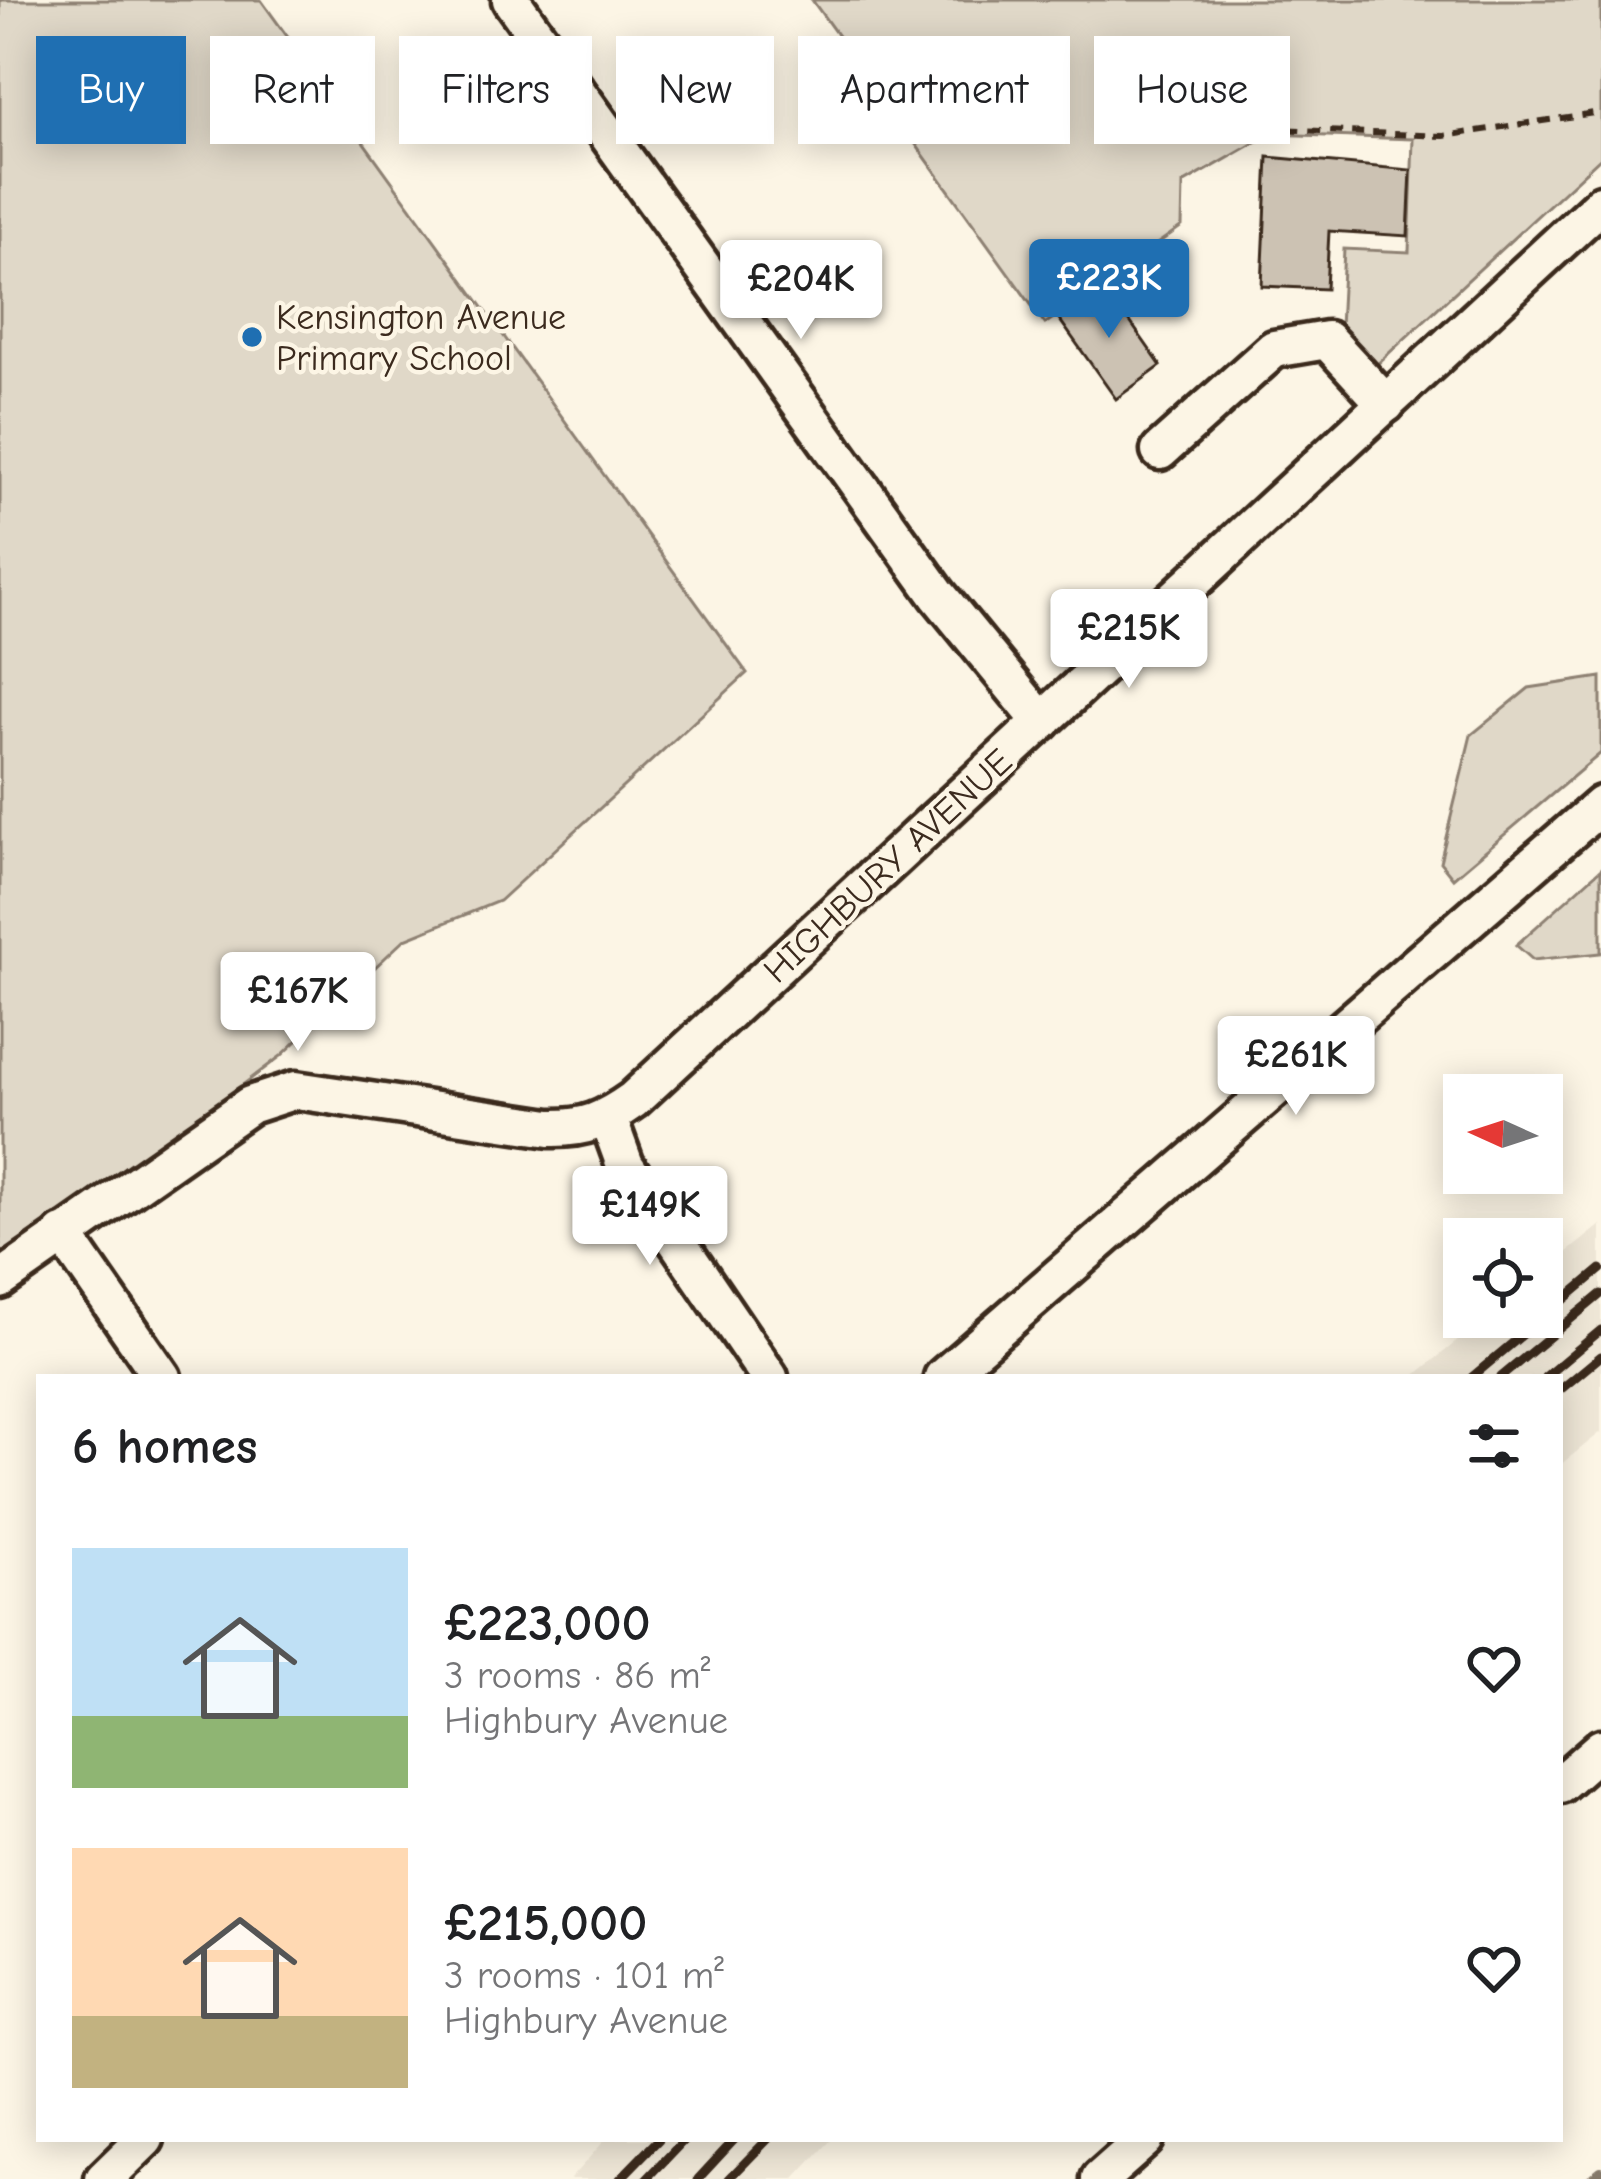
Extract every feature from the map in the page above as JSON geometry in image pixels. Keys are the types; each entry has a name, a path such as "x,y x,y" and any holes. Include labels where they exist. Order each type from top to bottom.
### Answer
{"street":[{"path":"511,0 938,596 1042,722"},
{"name":"HIGHBURY AVENUE","path":"608,1118 633,1100 1601,204"},
{"path":"1160,451 1274,349 1327,340 1386,404"},
{"path":"946,1374 1601,806"},
{"path":"0,1280 250,1105 276,1094 296,1090 550,1128 589,1126 608,1118 626,1165 768,1374"},
{"path":"63,1234 160,1374"},
{"path":"1563,1781 1601,1748"},
{"path":"104,2179 142,2142"},
{"path":"1100,2179 1142,2142"}],"path":[{"path":"1290,130 1444,136 1601,112"}],"shaded area":[{"name":"Kensington Avenue Primary School","path":"0,0 261,0 287,36 210,36 210,144 365,144 747,673 499,901 405,939 281,1056 0,1267"},
{"path":"812,0 1601,0 1601,157 1375,366 1340,327 1344,249 1409,252 1413,139 1290,135 1290,36 1094,36 1094,144 1253,144 1183,184 1182,226 1045,324 916,144 1070,144 1070,36 838,36"},
{"path":"1601,677 1601,753 1453,878 1440,862 1471,735 1529,688"},
{"path":"1601,869 1601,953 1533,960 1516,945"},
{"path":"1601,1225 1601,1432 1563,1463 1563,1374 1417,1374 1461,1338 1563,1338 1563,1255"},
{"path":"603,2142 829,2142 795,2179 570,2179"}],"building":[{"path":"1268,157 1411,170 1408,236 1329,231 1326,289 1262,286"},
{"path":"1103,283 1161,366 1116,399 1057,316"}],"waterway":[{"path":"1591,2179 1601,2171"}],"railway":[{"path":"1476,1374 1601,1269"},
{"path":"1505,1374 1601,1294"},
{"path":"1549,1374 1601,1330"},
{"path":"1563,1388 1601,1356"},
{"path":"620,2179 656,2142"},
{"path":"647,2179 682,2142"},
{"path":"698,2179 732,2142"},
{"path":"729,2179 765,2142"}],"place":[{"name":"Kensington Avenue Primary School","path":"252,337"}]}
